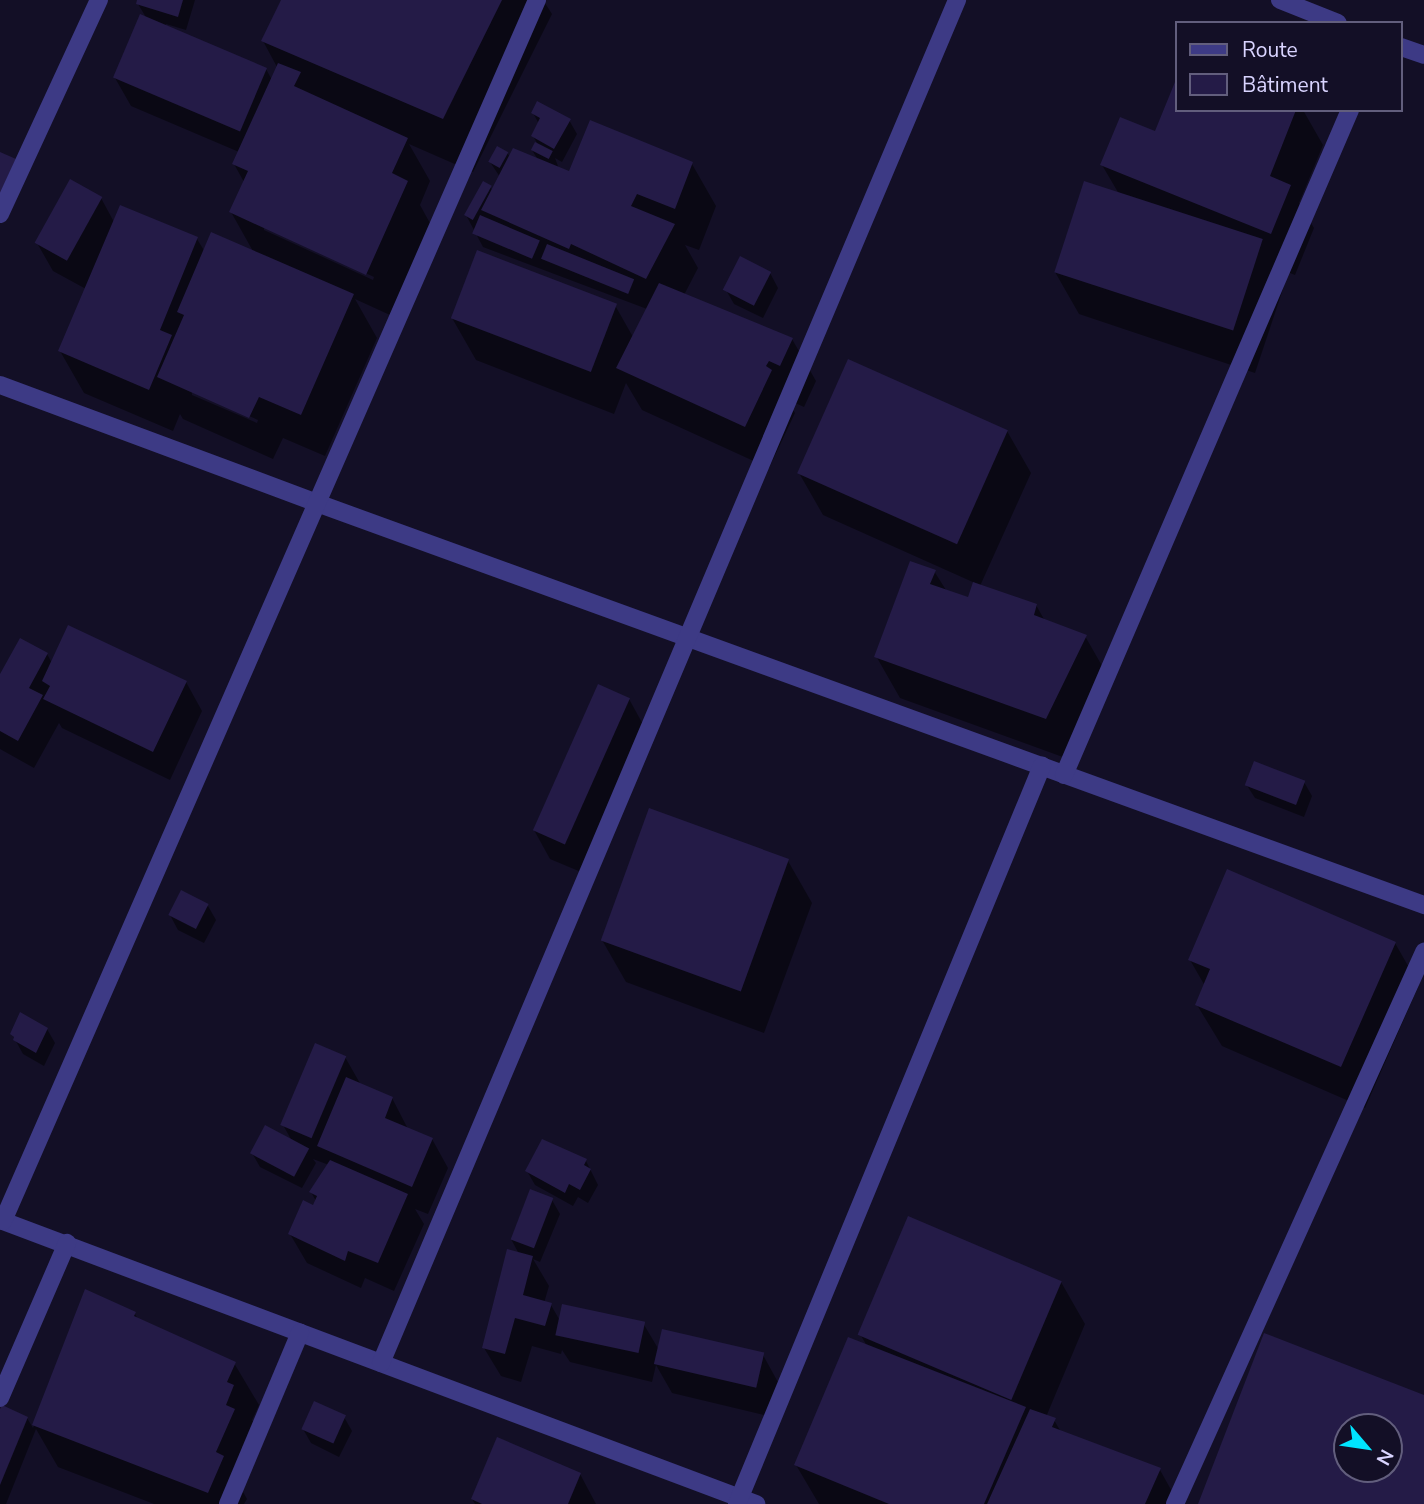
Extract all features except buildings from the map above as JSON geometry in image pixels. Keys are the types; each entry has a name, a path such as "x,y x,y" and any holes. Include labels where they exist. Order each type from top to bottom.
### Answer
{"street":[{"path":"0,214 99,0"},
{"path":"537,0 1,1220 744,1502 1042,766"},
{"path":"381,1363 957,0"},
{"path":"1280,0 1333,21"},
{"path":"1403,48 1424,55"},
{"path":"1064,775 1349,112"},
{"path":"0,385 317,503 1424,905"},
{"path":"1175,1504 1424,952"},
{"path":"0,1398 67,1244"},
{"path":"228,1504 300,1333"}]}
